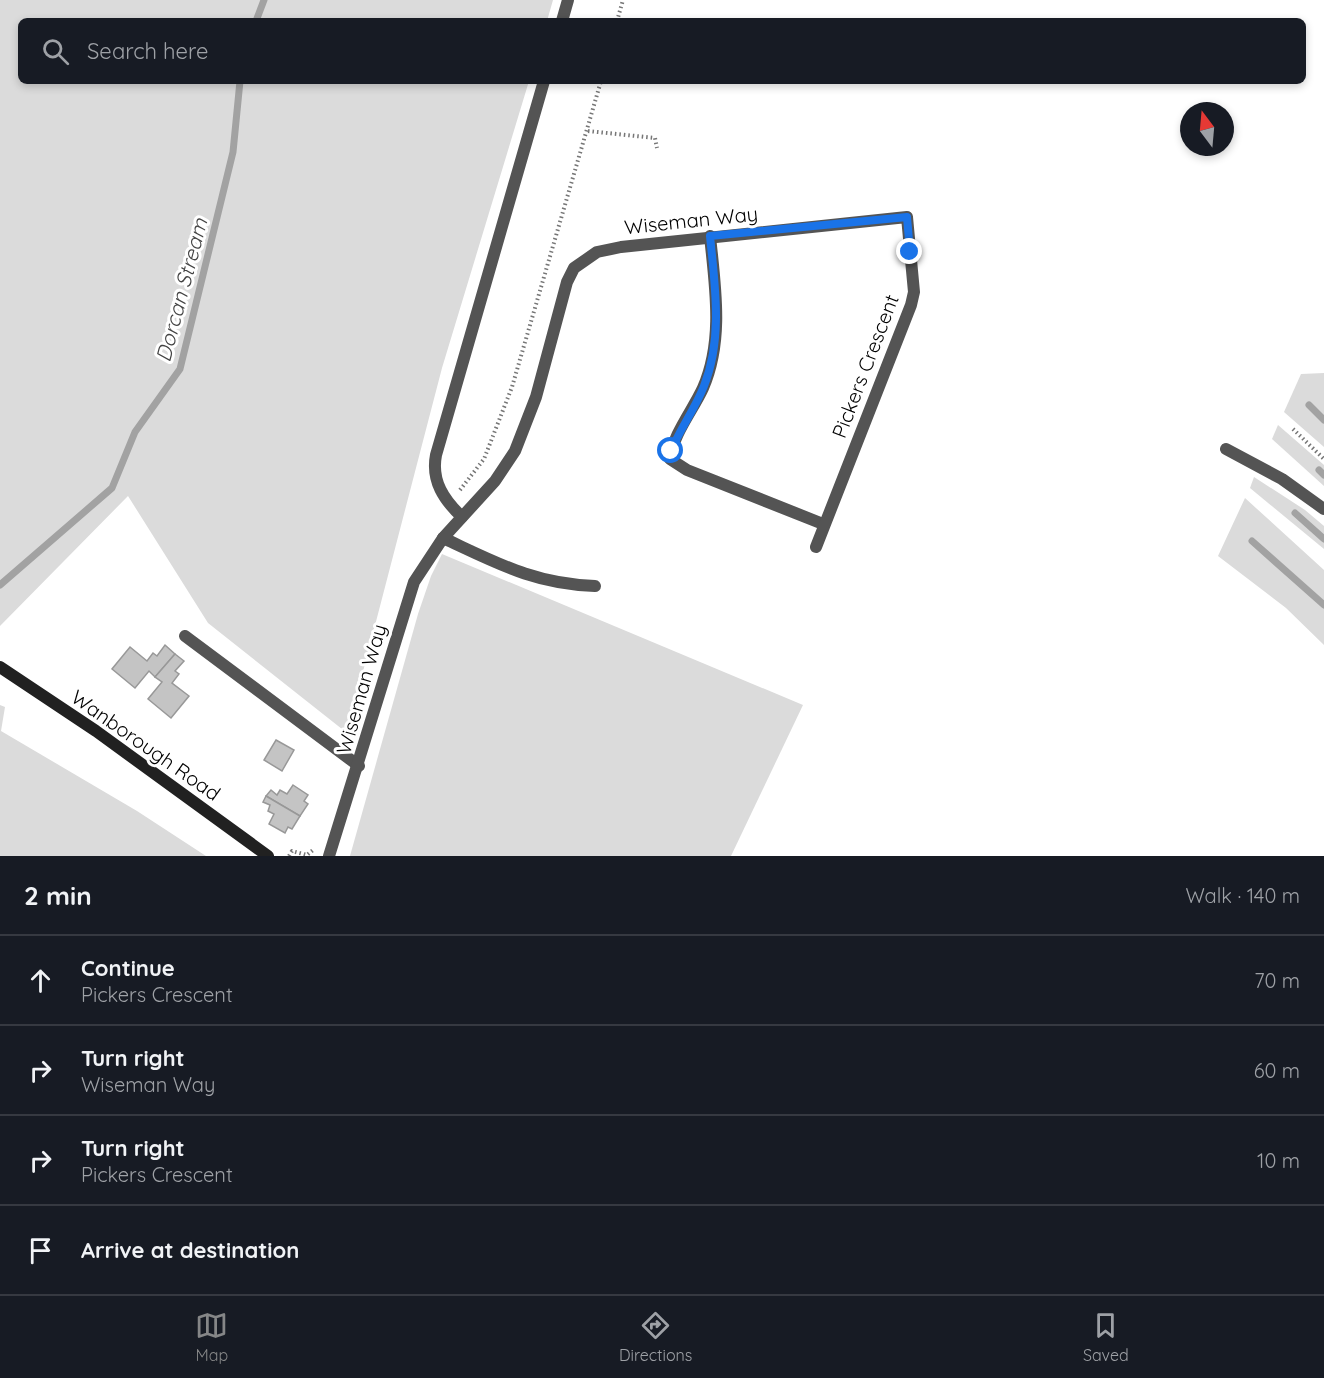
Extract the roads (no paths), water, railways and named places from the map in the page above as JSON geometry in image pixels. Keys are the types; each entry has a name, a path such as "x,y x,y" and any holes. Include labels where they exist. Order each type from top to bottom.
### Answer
{"street":[{"path":"563,18 568,0"},
{"path":"462,517 448,504 436,482 434,462 543,84"},
{"name":"Wiseman Way","path":"329,856 359,766 408,598 427,560 443,538 495,481 515,451 536,398 567,282 574,268 597,252 710,236 907,217"},
{"name":"Pickers Crescent","path":"816,547 823,524 911,305 914,292 907,217"},
{"path":"710,236 716,294 715,343 704,387 673,445 670,459 687,470 823,524"},
{"path":"1226,449 1282,479 1324,509"},
{"path":"443,538 515,572 544,581 595,586"},
{"path":"185,636 359,766"},
{"name":"Wanborough Road","path":"0,667 96,730 268,856"}],"waterway":[{"name":"Dorcan Stream","path":"257,18 264,0"},
{"name":"Dorcan Stream","path":"0,585 112,488 135,432 180,369 233,152 240,84"},
{"path":"1309,405 1324,420"},
{"path":"1319,470 1324,475"},
{"path":"1295,513 1324,539"},
{"path":"1252,541 1324,605"}]}
